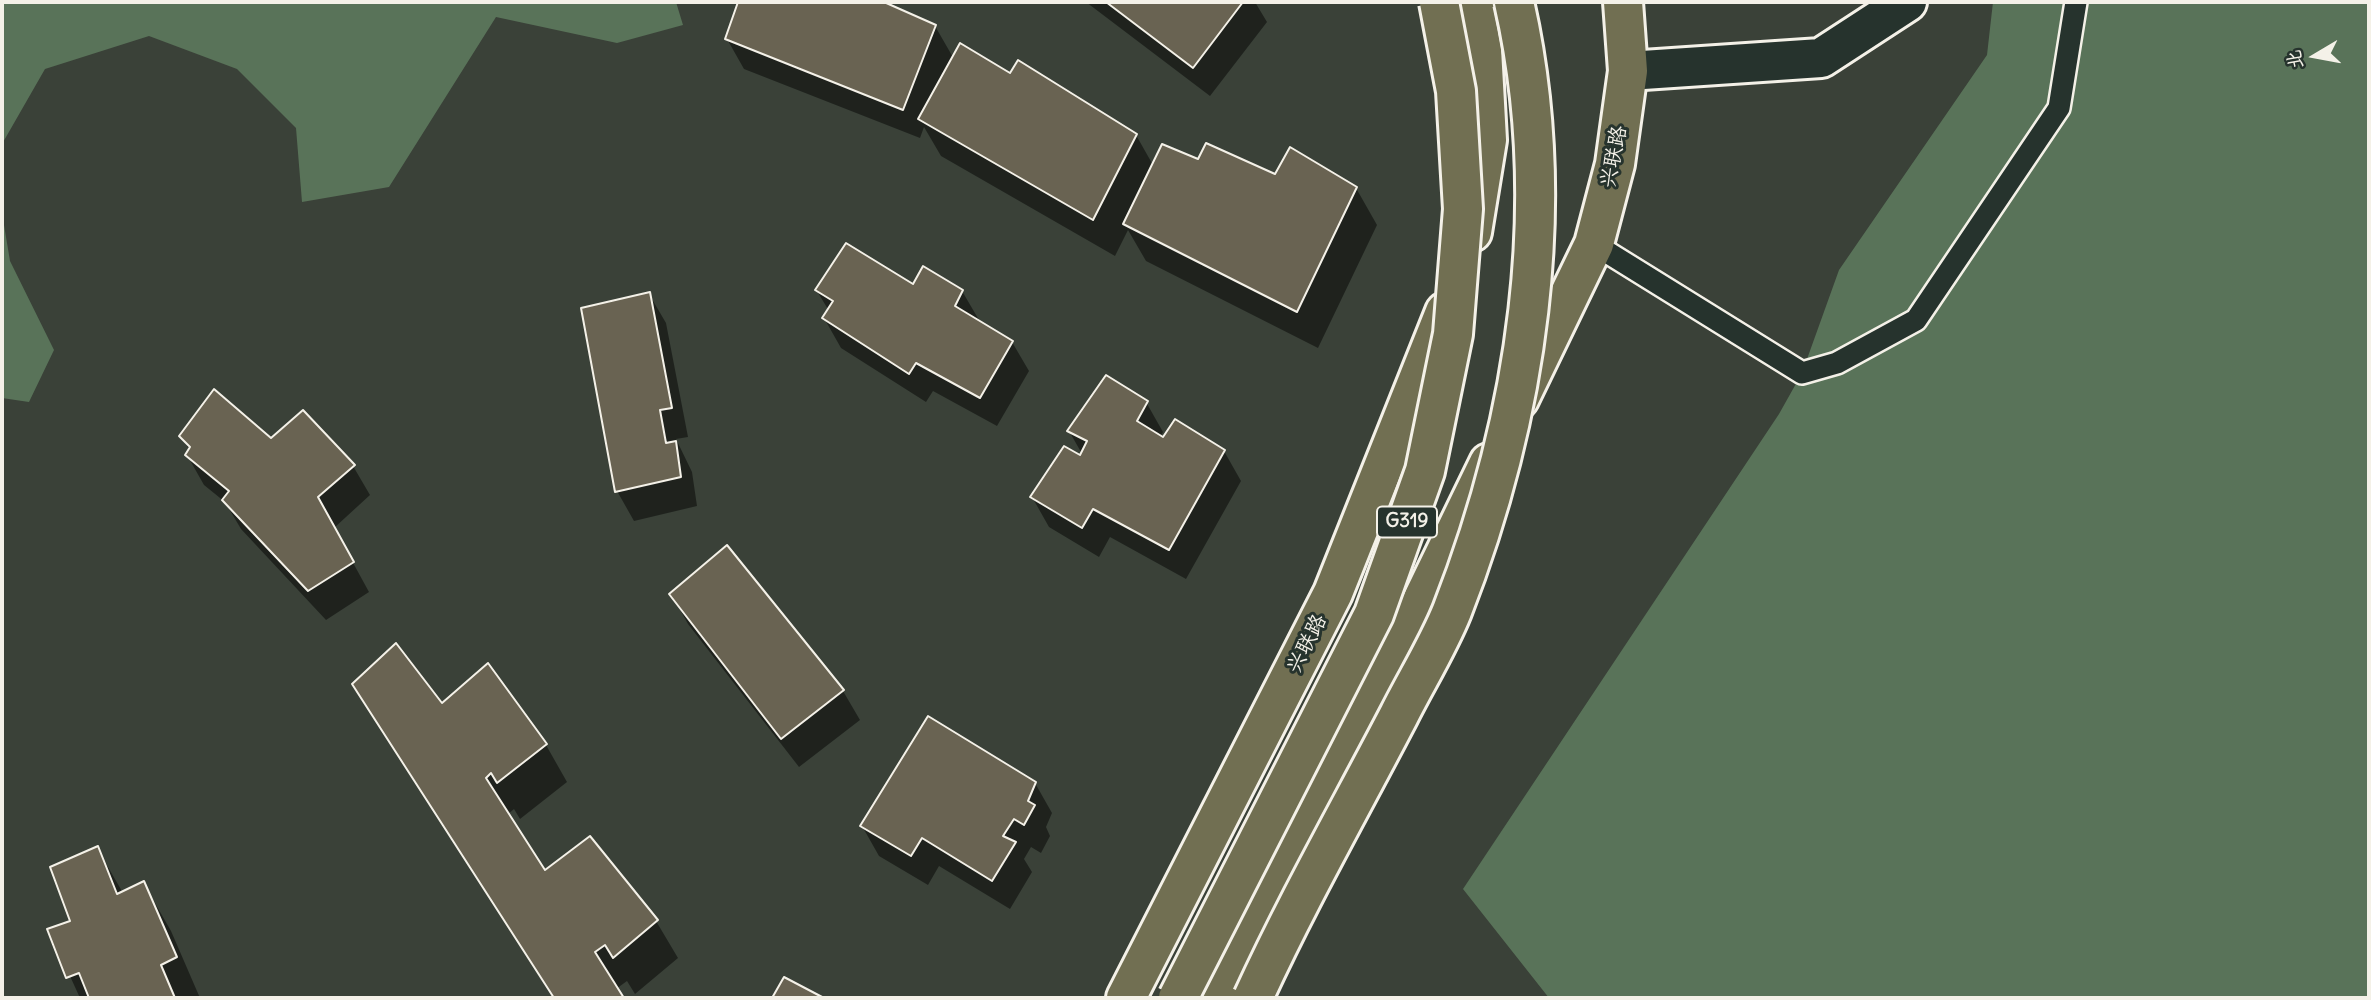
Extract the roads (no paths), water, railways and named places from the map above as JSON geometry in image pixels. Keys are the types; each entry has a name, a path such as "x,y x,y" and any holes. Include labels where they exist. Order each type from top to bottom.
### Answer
{"main road":[{"name":"G319","path":"1178,998 1374,614 1425,471 1453,334 1463,209 1456,91 1439,2"},
{"name":"兴联路","path":"1126,998 1333,593 1430,356 1472,237 1487,140 1482,49 1473,2"},
{"path":"1254,998 1452,612 1504,450 1529,323 1536,159 1521,31 1514,2"},
{"name":"兴联路","path":"1219,998 1404,640 1594,244 1615,164 1628,71 1623,2"}],"street":[{"path":"1628,71 1821,58 1907,2"}],"lane":[{"path":"1594,244 1802,373 1837,363 1916,320 2045,129 2059,107 2076,2"}]}
